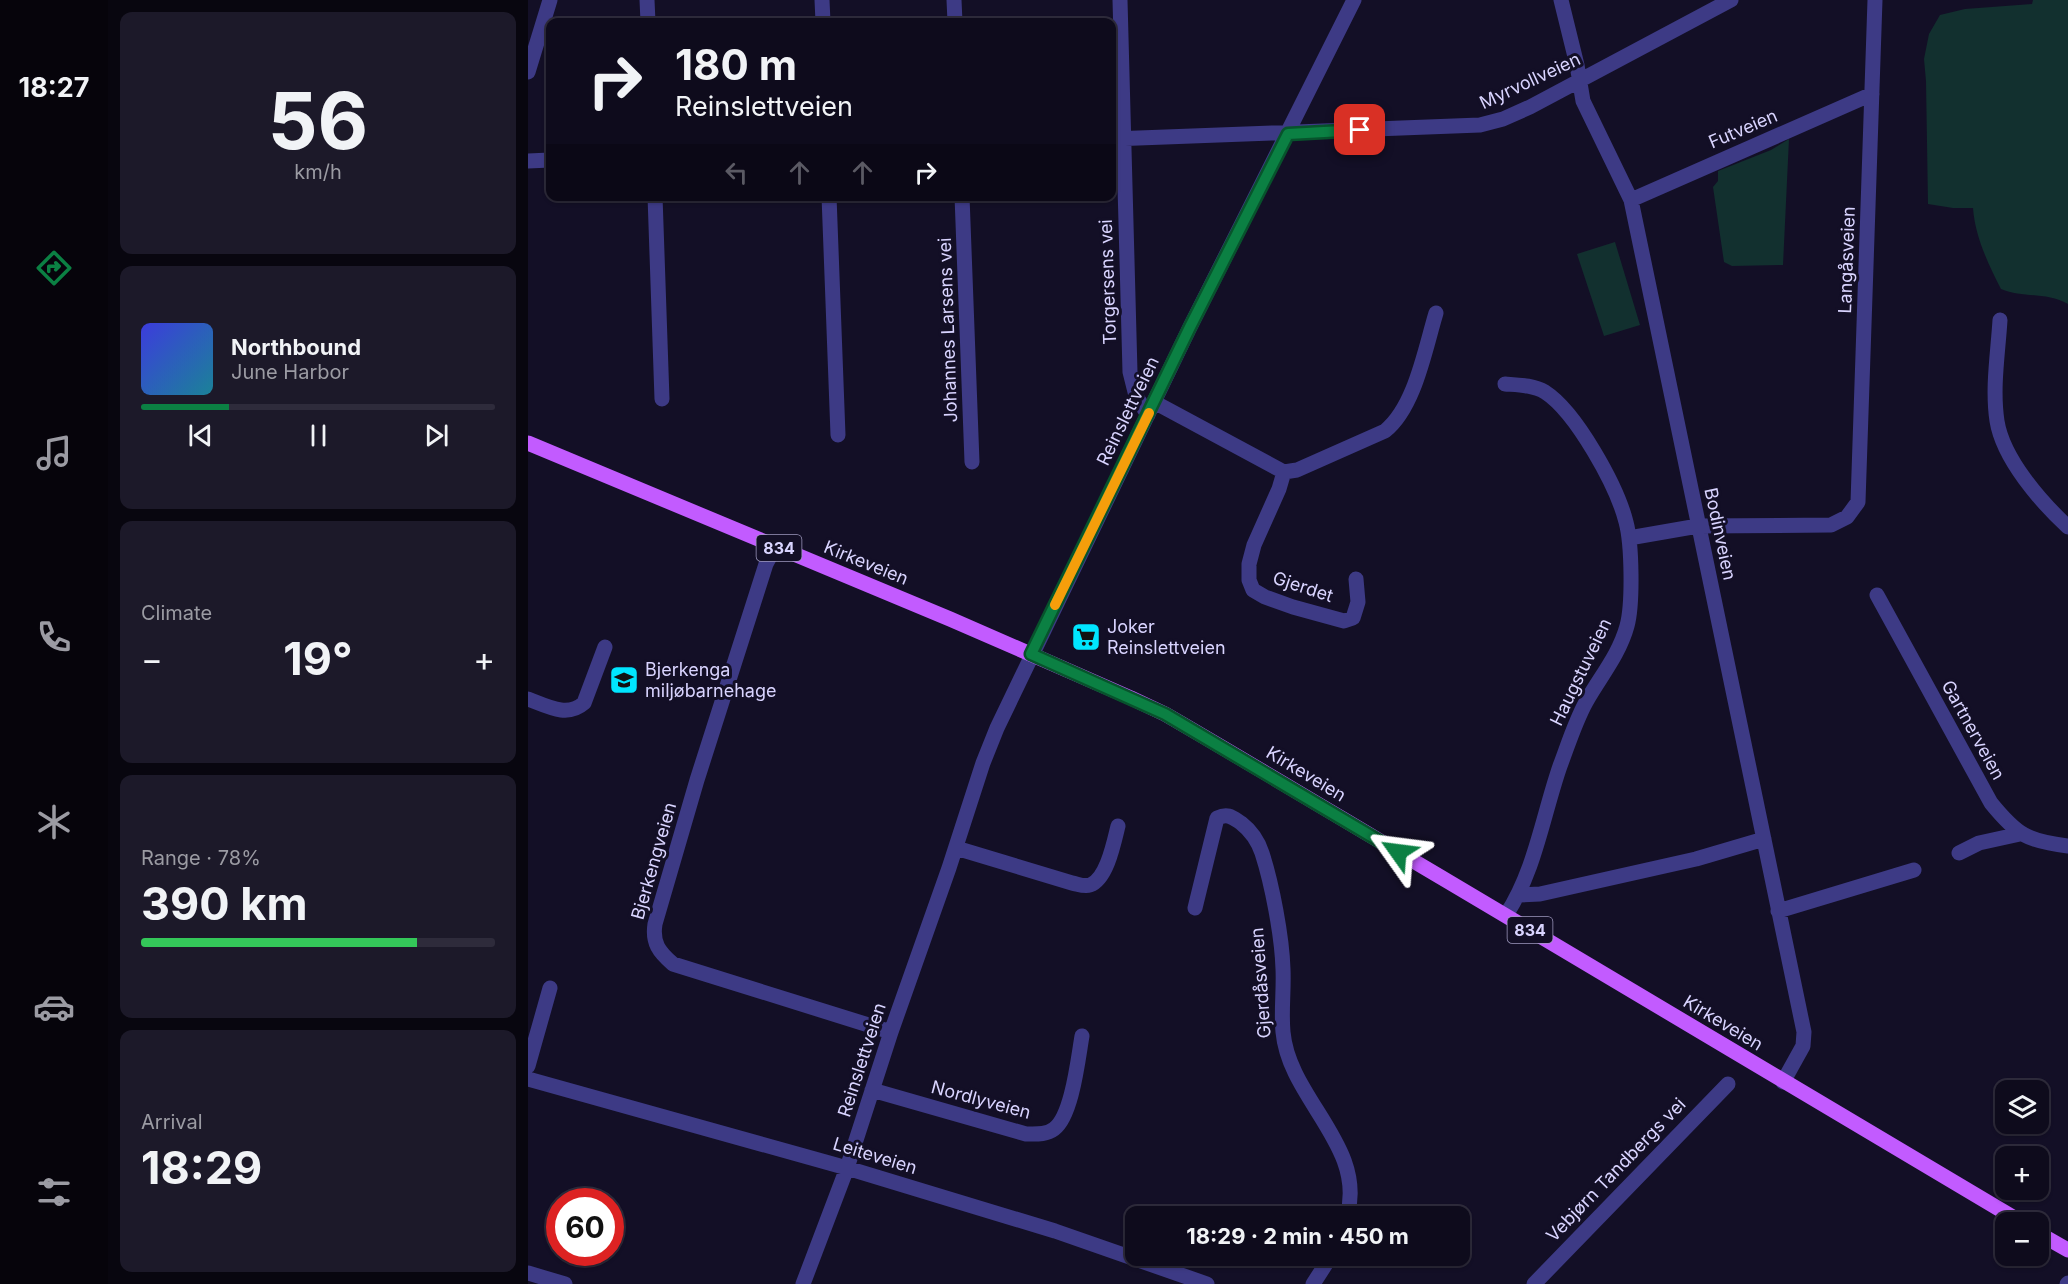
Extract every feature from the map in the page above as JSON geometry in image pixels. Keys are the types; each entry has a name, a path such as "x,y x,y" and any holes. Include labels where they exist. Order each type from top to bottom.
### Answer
{"main road":[{"name":"Kirkeveien","path":"528,443 1031,654 1165,714 2004,1212"},
{"path":"2049,1239 2068,1250"}],"street":[{"path":"528,72 533,39 550,0"},
{"path":"647,0 648,18"},
{"path":"822,0 823,18"},
{"path":"954,0 955,18"},
{"name":"Torgersens vei","path":"1120,0 1117,139 1130,372 1136,396 1151,409"},
{"name":"Reinslettveien","path":"803,1284 847,1168 983,763 1031,654 1354,0"},
{"name":"Bodinveien","path":"1561,0 1582,101 1631,200 1804,1032 1803,1046 1783,1082"},
{"name":"Myrvollveien","path":"1117,139 1480,126 1521,111 1731,0"},
{"name":"Langåsveien","path":"1698,526 1832,525 1847,518 1858,502 1875,0"},
{"name":"Futveien","path":"1631,200 1872,94"},
{"path":"528,160 546,159"},
{"path":"655,201 662,399"},
{"path":"829,201 838,435"},
{"name":"Johannes Larsens vei","path":"962,201 972,462"},
{"path":"1151,409 1284,472 1297,470 1385,431 1394,423 1413,387 1436,313"},
{"path":"2000,320 1996,392 1997,423 2006,447 2019,470 2068,527"},
{"name":"Haugstuveien","path":"1505,384 1533,387 1552,397 1575,423 1599,461 1621,504 1629,538 1630,598 1628,624 1621,643 1585,703 1574,727 1519,895 1506,915"},
{"name":"Gjerdet","path":"1284,472 1279,489 1254,545 1249,564 1249,580 1253,590 1293,608 1344,621 1353,618 1358,602 1356,579"},
{"path":"1629,538 1698,526"},
{"name":"Bjerkengveien","path":"775,547 766,564 697,780 655,924 654,942 659,951 673,964 891,1032"},
{"name":"Gartnerveien","path":"1877,595 1991,802 2020,834 2047,843 2068,846"},
{"path":"528,699 559,710 569,711 577,708 584,703 605,647"},
{"name":"Gjerdåsveien","path":"1195,908 1217,819 1224,815 1230,816 1246,827 1262,852 1282,949 1283,1034 1287,1056 1302,1086 1339,1147 1347,1168 1350,1193 1348,1206"},
{"path":"956,848 1083,886 1092,885 1106,868 1118,826"},
{"path":"1959,853 1978,843 2020,834"},
{"path":"1519,895 1540,894 1686,861 1764,839"},
{"path":"1778,911 1914,870"},
{"path":"528,1066 550,988"},
{"name":"Nordlyveien","path":"872,1090 1026,1134 1042,1134 1054,1129 1062,1121 1082,1036"},
{"name":"Leiteveien","path":"528,1079 847,1168 1055,1231 1207,1284"},
{"name":"Vebjørn Tandbergs vei","path":"1534,1284 1728,1084"},
{"path":"1313,1284 1325,1266"},
{"path":"528,1273 565,1284"}],"green space":[{"path":"2033,0 2068,0 2068,304 2052,298 2001,289 1979,239 1973,208 1928,204 1924,59 1929,34 1940,15 1965,9 2032,4"},
{"path":"1789,139 1783,265 1732,266 1724,262 1713,187 1718,181 1718,171 1771,150"},
{"path":"1615,242 1640,325 1604,336 1577,254"}],"slow traffic":[{"path":"1055,605 1149,413"}],"place":[{"name":"Joker Reinslettveien","path":"1086,637"},
{"name":"Bjerkenga miljøbarnehage","path":"624,680"}],"route":[{"path":"1360,130 1288,134 1190,327 1031,654 1165,714 1398,852"}]}
